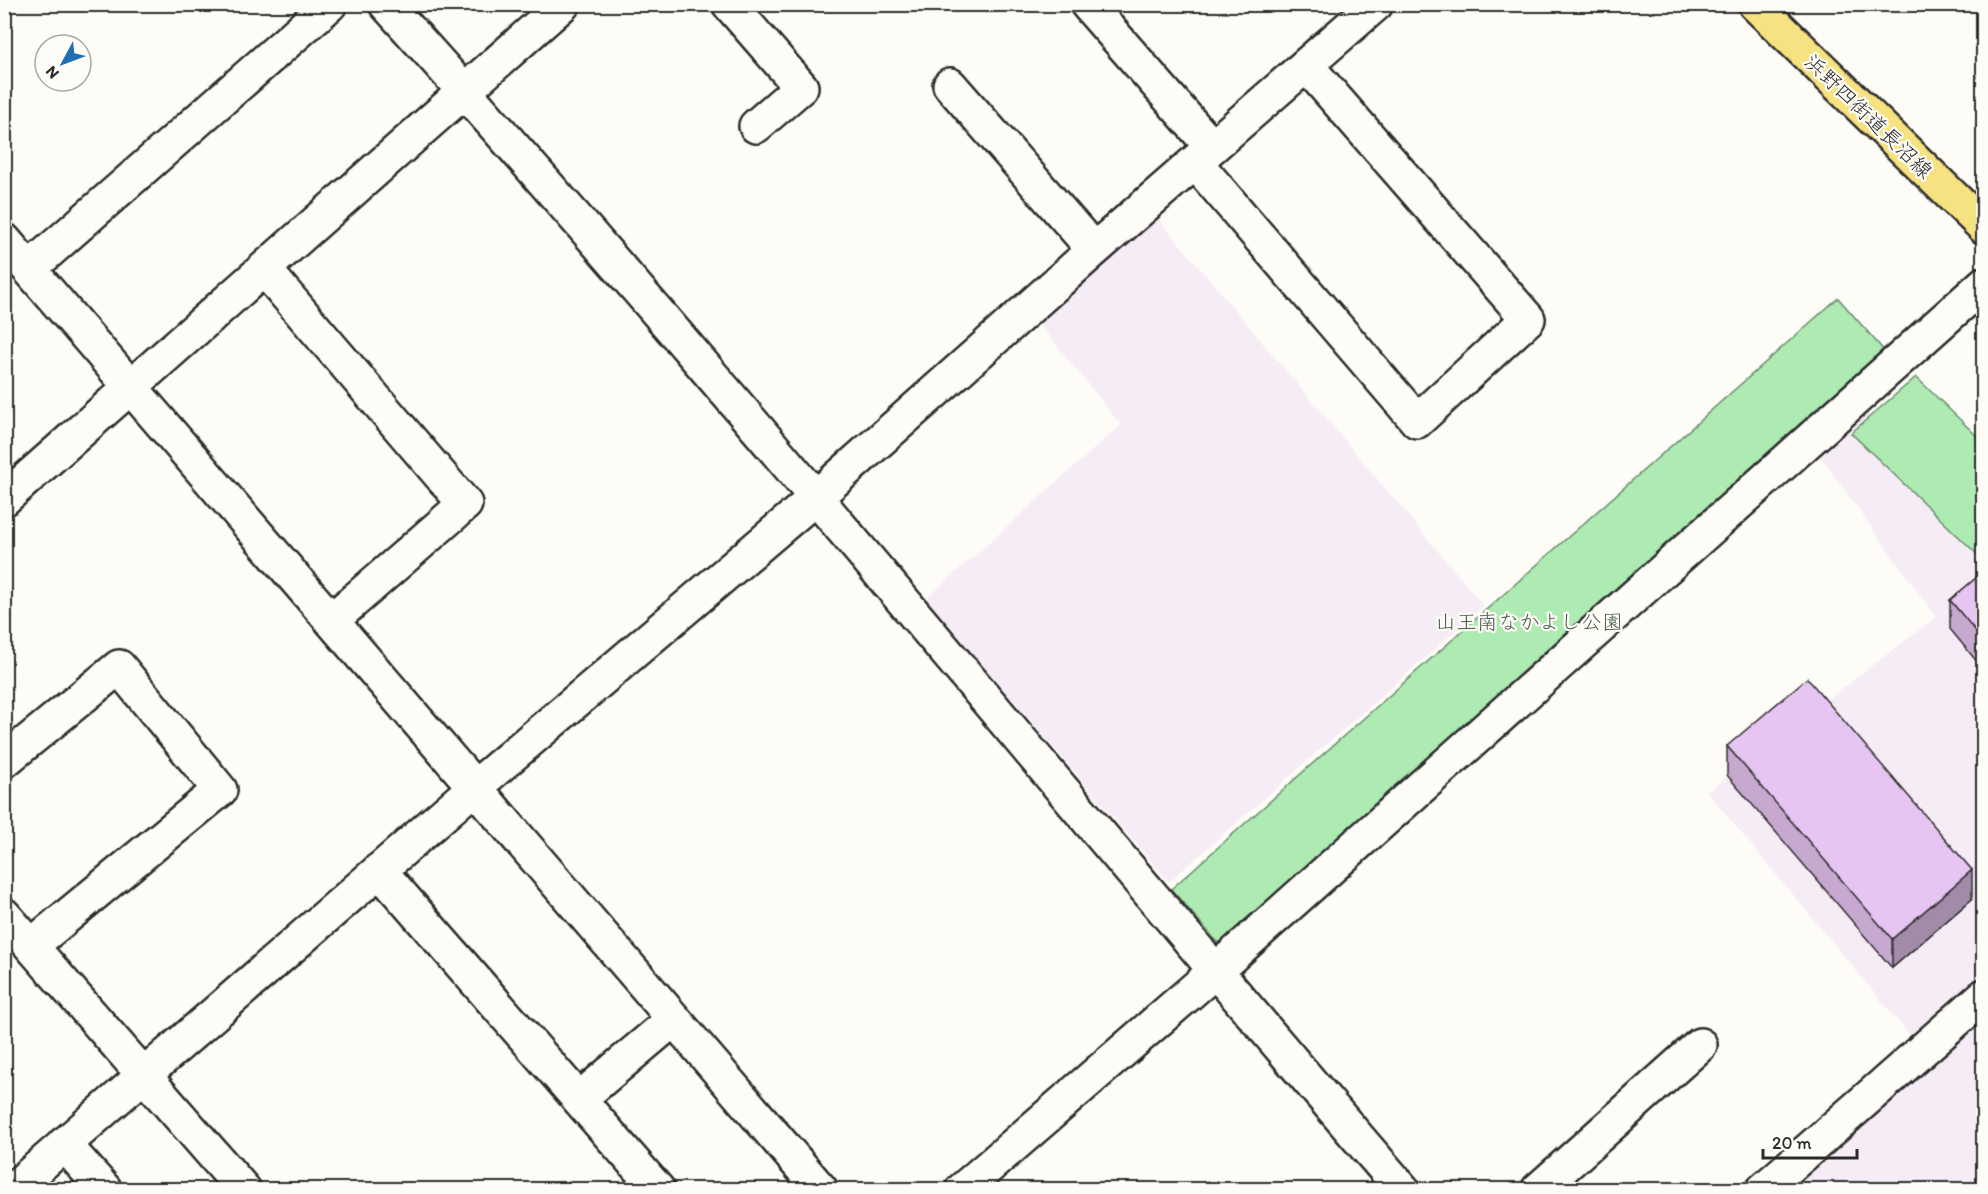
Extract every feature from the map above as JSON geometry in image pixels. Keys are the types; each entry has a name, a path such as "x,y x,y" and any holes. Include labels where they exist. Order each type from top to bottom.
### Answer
{"main road":[{"name":"浜野四街道長沼線","path":"1755,4 1983,227"}],"street":[{"path":"29,269 330,4"},
{"path":"386,4 465,92 815,498 1214,972 1403,1190"},
{"path":"4,499 563,4"},
{"path":"729,4 801,87 756,126"},
{"path":"1087,4 1417,422 1528,319 1306,65"},
{"path":"12,1190 475,787 815,498 1376,4"},
{"path":"950,84 1094,250"},
{"path":"4,240 821,1190"},
{"path":"265,270 465,504 332,620"},
{"path":"962,1190 1214,972 1983,284"},
{"path":"4,761 119,667 220,790 31,945"},
{"path":"379,870 658,1190"},
{"path":"4,915 244,1190"},
{"path":"1762,1190 1983,996"},
{"path":"579,1099 674,1018"},
{"path":"1538,1190 1700,1045"},
{"path":"64,1144 105,1190"}],"shaded area":[{"path":"1157,217 1484,606 1169,882 926,599 1121,425 1036,320"},
{"path":"1861,404 1983,565 1983,981 1914,1040 1707,792 1936,617 1815,449"},
{"path":"1983,1020 1983,1189 1791,1189"}],"green space":[{"name":"山王南なかよし公園","path":"1838,298 1887,354 1220,945 1171,889"},
{"path":"1916,377 1983,442 1983,560 1851,433"}],"building":[{"path":"1983,572 1983,640 1950,600"},
{"path":"1807,678 1972,870 1892,939 1727,746"}]}
